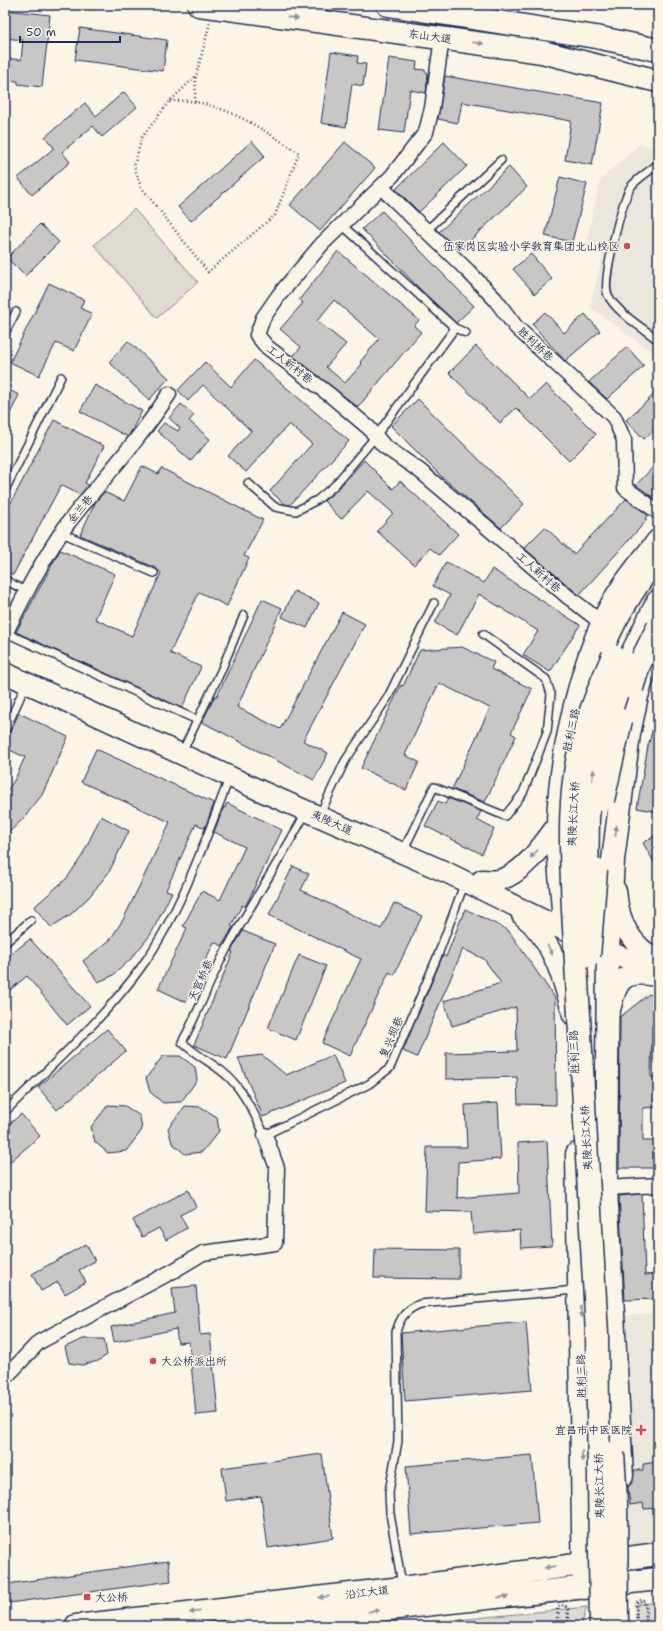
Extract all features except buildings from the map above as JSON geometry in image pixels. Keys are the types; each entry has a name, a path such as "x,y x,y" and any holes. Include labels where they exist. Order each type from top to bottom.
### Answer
{"main road":[{"name":"东山大道","path":"207,6 542,52 658,80"},
{"path":"395,6 596,37 658,50"},
{"path":"547,30 658,56"},
{"path":"542,52 555,49 658,71"},
{"name":"胜利三路","path":"584,1588 580,1290 573,1015 561,892 558,824 565,753 574,711 602,623 625,582 658,541"},
{"path":"581,743 592,679 612,626 628,597 658,555"},
{"path":"620,659 635,611 658,576"},
{"path":"620,659 658,601"},
{"path":"628,1583 606,1188 607,1022 602,949 603,798 620,725 639,665 658,627"},
{"path":"602,949 629,734 637,696 658,632"},
{"name":"夷陵长江大桥","path":"601,1626 598,1334 570,846 574,779 581,743 595,698 620,659"},
{"name":"夷陵长江大桥","path":"617,1626 602,949 586,863 588,817 595,757 620,659"},
{"name":"夷陵大道","path":"5,663 406,845 480,886"},
{"name":"夷陵大道","path":"5,673 230,776 564,924 602,949 658,973"},
{"path":"480,886 510,876 519,869 541,846 558,824"},
{"path":"613,860 617,904 626,931 648,955 658,962"},
{"path":"480,886 522,914 539,932 557,964 573,1015"},
{"name":"夷陵大道","path":"602,949 658,962"},
{"path":"607,1022 618,987 626,977 638,973 658,977"},
{"name":"沿江大道","path":"76,1626 402,1588 658,1554"},
{"name":"沿江大道","path":"237,1626 658,1579"}],"street":[{"name":"工人新村巷","path":"442,38 432,108 426,132 410,155 382,188 322,244 279,296 263,318 257,335 267,347 330,395 369,428 384,446 420,471 567,596 602,623"},
{"name":"胜利桥巷","path":"382,188 468,271 495,300 516,327 614,417 624,440 625,488 658,512"},
{"name":"金兰巷","path":"5,633 38,567 62,533 152,421 169,394"},
{"path":"5,1378 39,1342 173,1271 203,1253 275,1243 277,1168 265,1135"},
{"path":"606,1188 658,1186"}],"lane":[{"path":"426,231 501,160"},
{"path":"658,164 631,188 615,236 606,282 607,294 613,304 658,340"},
{"path":"342,225 455,328 466,333"},
{"path":"5,332 16,312"},
{"path":"248,483 275,507 296,510 317,500 334,486 376,436 455,328"},
{"path":"5,490 61,377"},
{"path":"62,533 154,573"},
{"path":"5,580 26,591"},
{"path":"323,808 345,761 388,697 434,603"},
{"path":"185,746 220,672 244,615"},
{"path":"5,633 197,720"},
{"path":"406,845 434,787 505,816 523,793 547,732 551,694 546,679 483,634"},
{"path":"5,731 26,683"},
{"path":"5,1112 117,998 143,965 168,925 205,841 230,776"},
{"name":"天官桥巷","path":"265,1135 235,1084 212,1063 193,1052 182,1042 193,1023 222,958 242,920 274,871 303,818"},
{"name":"复兴坝巷","path":"265,1135 369,1084 390,1068 438,955 480,886"},
{"path":"5,943 31,920"},
{"path":"402,1588 388,1492 398,1441 396,1332 402,1316 409,1309 420,1304 580,1290"}],"path":[{"path":"195,102 196,76 207,6"},
{"path":"170,101 195,102 227,111 269,134 299,153 274,214 208,272 141,187 134,166 142,136 170,101 196,76"},
{"path":"636,1626 634,1610 637,1601 641,1599 646,1603 647,1626"},
{"path":"558,1626 558,1609 564,1606 568,1608 569,1626"}],"shaded area":[{"name":"伍家岗区实验小学教育集团北山校区","path":"640,144 658,148 658,356 590,307 603,254 587,238 601,179"},
{"path":"134,209 198,282 157,318 94,245"},
{"name":"宜昌市中医医院","path":"658,1314 658,1543 630,1547 618,1316"},
{"path":"658,1602 658,1626 637,1626 636,1605"},
{"path":"587,1607 581,1626 396,1626"}],"place":[{"name":"伍家岗区实验小学教育集团北山校区","path":"627,246"},
{"name":"大公桥派出所","path":"153,1361"},
{"name":"宜昌市中医医院","path":"641,1430"},
{"name":"大公桥","path":"87,1597"}]}
